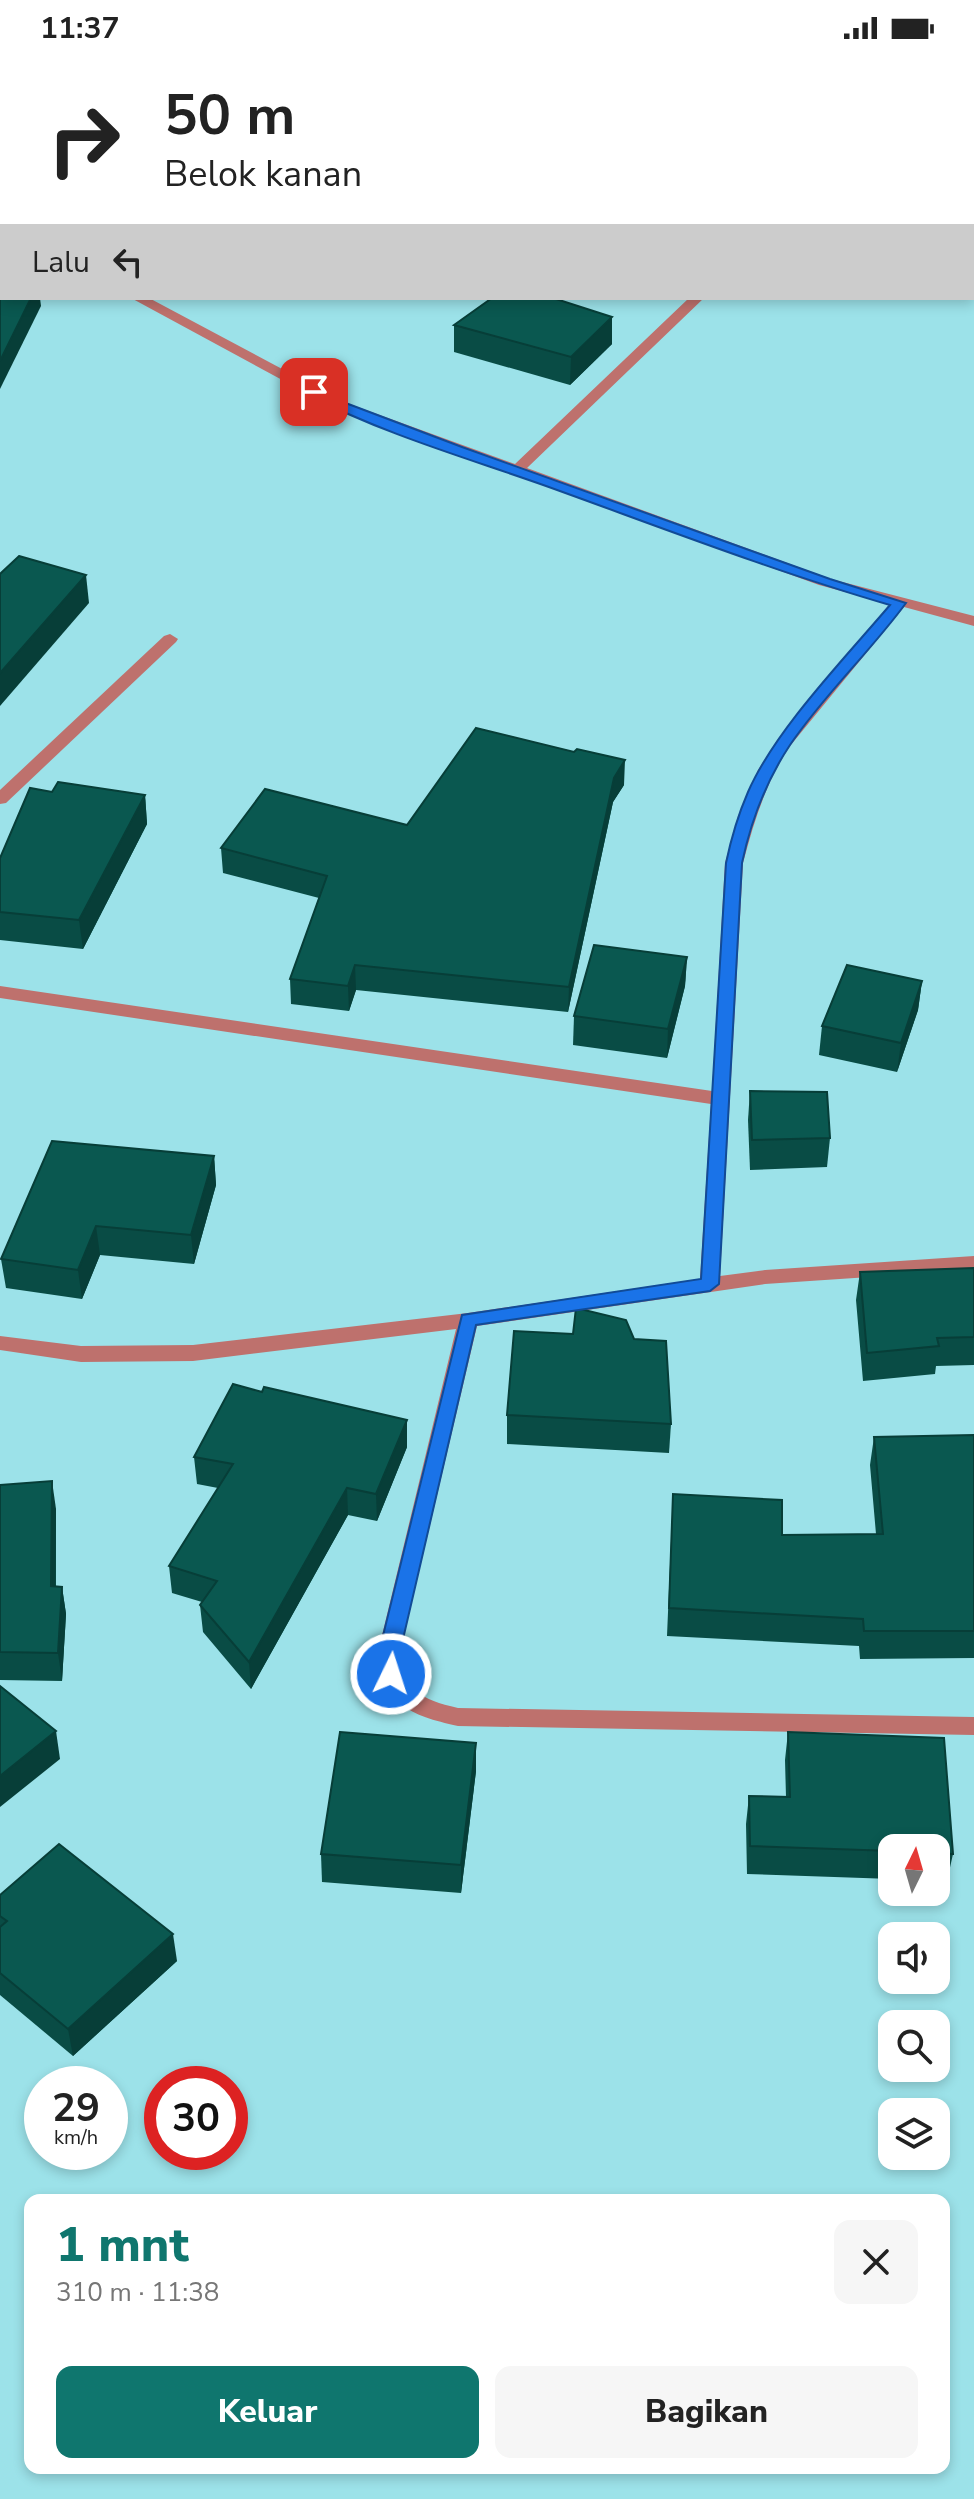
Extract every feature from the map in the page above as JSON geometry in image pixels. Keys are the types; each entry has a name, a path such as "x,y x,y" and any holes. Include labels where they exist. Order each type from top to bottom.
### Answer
{"street":[{"path":"142,300 339,405 825,582 974,621"},
{"path":"516,471 695,300"},
{"path":"710,1284 734,863 747,816 766,770 784,743 899,603"},
{"path":"4,790 170,639"},
{"path":"0,992 721,1099"},
{"path":"0,1343 81,1354 193,1353 468,1320 765,1277 974,1263"},
{"path":"468,1320 389,1652 391,1674 413,1705 458,1717 974,1726"}],"building":[{"path":"0,300 30,300 0,361"},
{"path":"489,300 559,300 612,317 571,357 454,325"},
{"path":"19,556 86,575 0,673 0,574"},
{"path":"476,728 574,752 577,749 625,760 614,778 569,987 355,965 348,986 290,979 327,876 221,848 265,789 407,825"},
{"path":"58,782 145,795 79,920 0,912 0,858 30,788 52,792"},
{"path":"594,945 687,957 668,1029 574,1016"},
{"path":"847,965 922,981 901,1043 822,1026"},
{"path":"750,1091 827,1092 830,1138 752,1140"},
{"path":"52,1141 214,1156 191,1235 96,1226 78,1270 1,1259"},
{"path":"974,1268 974,1337 937,1338 939,1346 867,1353 860,1272"},
{"path":"576,1308 626,1320 634,1339 666,1341 671,1424 507,1415 514,1331 573,1334"},
{"path":"233,1384 262,1392 264,1387 407,1420 376,1494 347,1488 249,1662 200,1605 217,1581 169,1566 233,1464 194,1457"},
{"path":"974,1435 974,1631 864,1631 863,1619 669,1608 673,1494 782,1500 782,1535 883,1534 874,1437"},
{"path":"52,1481 51,1586 62,1587 58,1653 0,1652 0,1485"},
{"path":"0,1686 56,1731 0,1776"},
{"path":"340,1732 476,1743 461,1865 321,1854"},
{"path":"788,1732 944,1738 953,1854 950,1854 950,1834 878,1834 878,1851 750,1846 749,1796 790,1797"},
{"path":"59,1844 173,1934 68,2029 0,1973 0,1927 7,1921 0,1916 0,1895"}],"route":[{"path":"314,392 339,405 457,450 825,582 899,603 784,743 756,791 740,838 734,863 710,1284 468,1320 389,1652 391,1674"}]}
